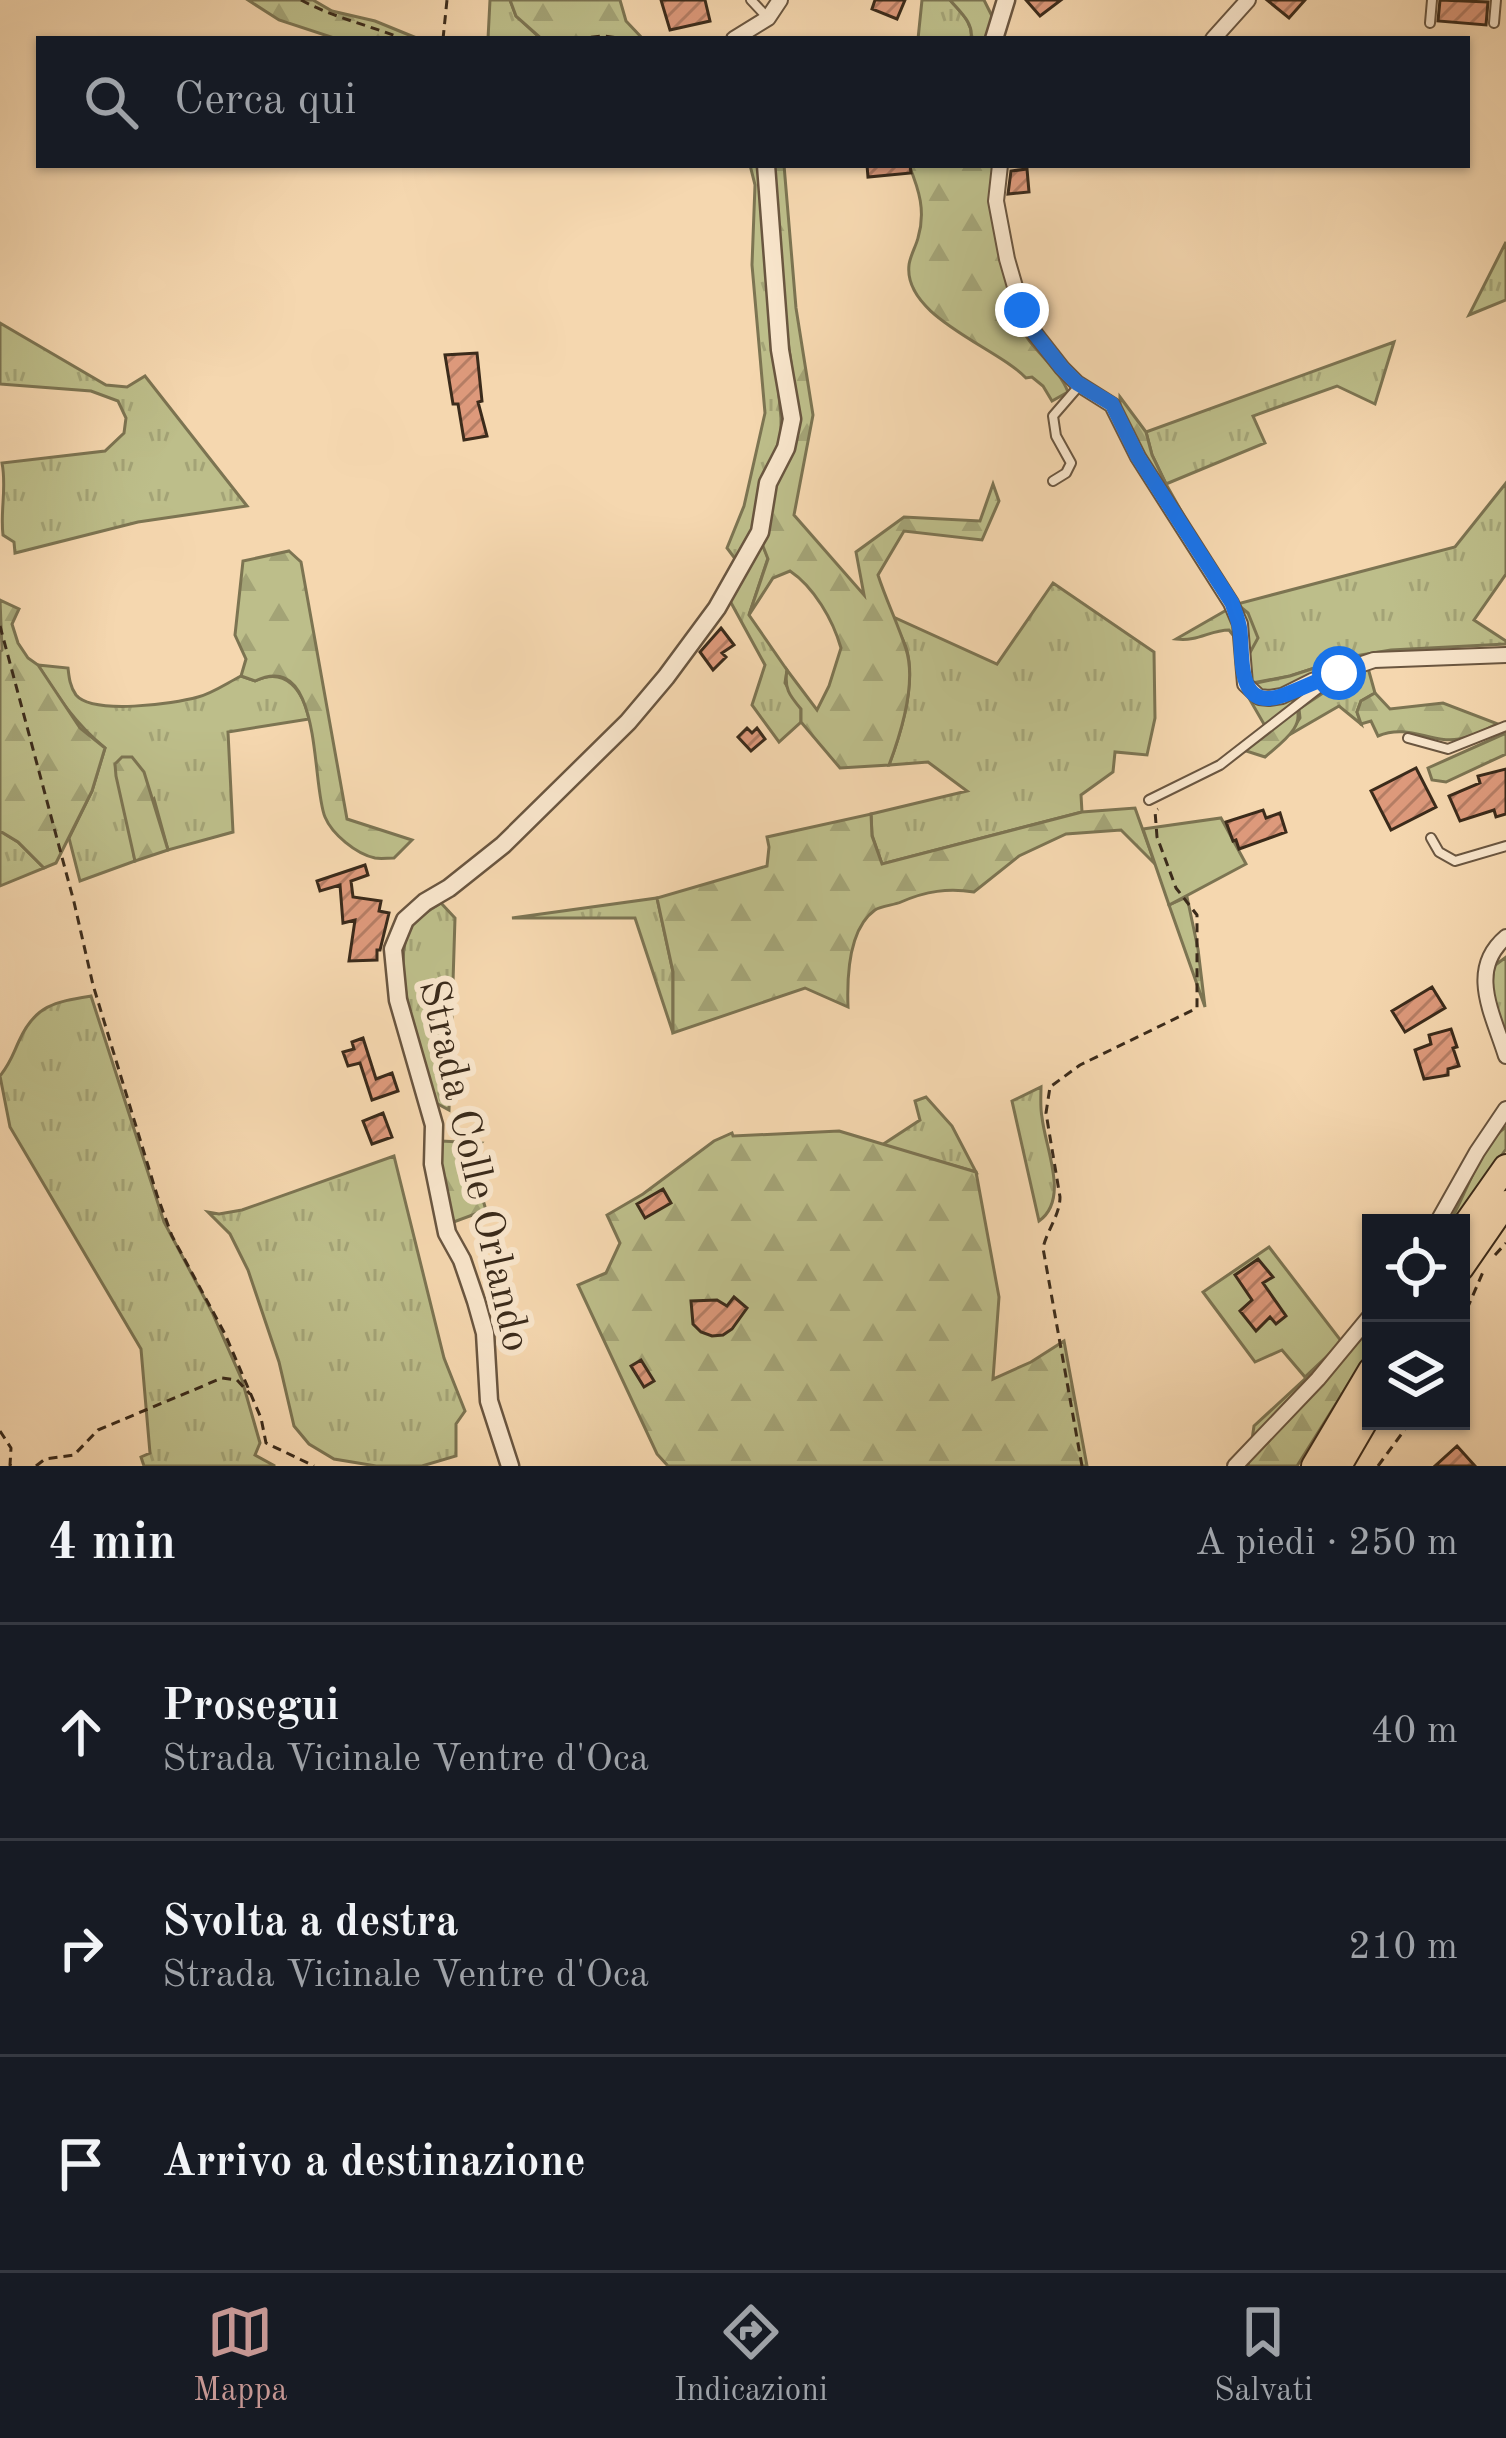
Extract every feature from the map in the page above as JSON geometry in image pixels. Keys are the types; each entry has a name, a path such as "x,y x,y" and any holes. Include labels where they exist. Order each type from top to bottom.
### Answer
{"highway":[{"path":"1470,1218 1506,1167"},
{"path":"1470,1255 1506,1203"},
{"path":"1314,1466 1362,1385"},
{"path":"1339,1466 1362,1426"}],"street":[{"path":"739,36 768,18 780,0"},
{"path":"995,36 1006,0"},
{"path":"1216,36 1248,0"},
{"name":"Strada Colle Orlando","path":"510,1466 489,1401 480,1317 447,1233 433,1164 434,1126 398,1000 393,949 405,920 503,845 628,722 717,608 760,532 768,483 786,448 792,419 779,350 766,168"},
{"path":"1000,168 996,201 1022,310 1048,353 1080,385 1112,404 1138,457 1232,603 1240,624 1245,683 1251,692 1259,698 1282,696 1374,660 1506,655"},
{"path":"1506,938 1492,949 1484,967 1484,984 1506,1056"},
{"path":"1441,1214 1506,1109"},
{"path":"1235,1466 1365,1322"}],"lane":[{"path":"751,0 768,18"},
{"path":"1430,23 1432,0"},
{"path":"1493,23 1496,0"},
{"path":"1053,481 1072,463 1056,436 1053,416 1080,385"},
{"path":"1149,800 1220,764 1339,673"},
{"path":"1408,738 1448,749 1506,726"},
{"path":"1431,838 1439,852 1455,861 1506,846"}],"path":[{"path":"301,0 331,16 396,36"},
{"path":"443,36 448,0"},
{"path":"0,626 93,986 172,1236 225,1334 266,1443 314,1466"},
{"path":"1082,1466 1043,1249 1048,1228 1060,1210 1046,1112 1051,1087 1081,1065 1197,1009 1196,915 1177,888 1157,837 1155,811 1163,805"},
{"path":"1461,1322 1487,1264 1506,1243"},
{"path":"36,1466 45,1459 74,1455 98,1430 222,1378 237,1380 251,1395"},
{"path":"1378,1466 1404,1430"},
{"path":"0,1431 11,1448 13,1466"}],"green space":[{"path":"248,0 313,0 332,11 412,36 328,36 279,20"},
{"path":"490,0 510,0 516,16 538,36 488,36"},
{"path":"510,0 620,0 626,21 640,36 539,36 516,16"},
{"path":"922,0 950,0 971,33 971,36 918,36"},
{"path":"950,0 984,0 994,20 991,36 971,36 968,23"},
{"path":"751,168 758,168 781,436 761,489 757,521 739,564 727,548 744,506 765,413 752,265 755,185"},
{"path":"770,168 784,168 796,308 813,415 794,515 864,595 856,552 904,517 980,521 993,484 999,501 982,540 904,531 878,575 903,640 910,677 889,765 840,768 801,722 801,709 787,687 787,670 817,710 841,648 828,616 807,586 790,571 773,578 749,615 768,559 761,541 796,400"},
{"path":"910,168 997,168 1002,246 1013,306 1024,333 1068,392 1052,401 1032,377 1026,378 954,329 921,300 911,284 909,265 921,219"},
{"path":"1506,242 1506,300 1469,315"},
{"path":"0,323 106,385 127,387 145,376 247,506 138,522 15,553 14,542 3,535 2,463 105,451 124,433 126,418 118,401 91,391 0,384"},
{"path":"1394,342 1375,404 1337,386 1253,416 1265,443 1166,484 1146,432"},
{"path":"1120,397 1146,432 1152,455 1198,541 1154,476 1120,409"},
{"path":"1506,483 1506,574 1474,620 1506,644 1391,650 1247,684 1237,604 1455,547"},
{"path":"761,541 768,558 749,615 787,670 785,683 801,709 801,722 779,742 752,705 765,665 729,599"},
{"path":"289,551 301,562 347,819 412,840 394,858 360,852 328,823 310,724 293,684 277,676 255,681 241,676 246,659 235,635 243,561"},
{"path":"1053,583 1154,652 1155,718 1147,755 1115,752 1113,772 1081,795 1082,812 882,864 871,814 967,791 928,762 889,765 910,679 907,651 891,616 997,664"},
{"path":"0,600 19,609 12,624 28,658 38,665 80,728 105,748 92,791 56,863 44,868 0,831"},
{"path":"1237,604 1248,613 1258,638 1247,658 1246,637 1229,630 1176,639"},
{"path":"1349,657 1348,667 1293,702 1296,725 1279,746 1265,757 1243,750 1268,731 1242,686"},
{"path":"38,665 68,668 76,695 115,706 198,697 241,676 255,681 276,677 297,691 309,719 228,732 233,832 168,850 154,799 129,825 135,861 80,881 69,838 92,791 105,748 68,710"},
{"path":"1368,668 1375,693 1361,701 1357,712 1361,724 1339,706 1289,735 1300,718 1299,709"},
{"path":"1375,693 1390,709 1443,703 1498,724 1459,739 1400,732 1378,736 1371,721 1361,724 1357,712 1361,701"},
{"path":"1506,733 1506,754 1446,782 1432,780 1428,768"},
{"path":"122,757 132,757 144,772 168,850 135,861 116,776 115,764"},
{"path":"1135,808 1155,864 1121,830 1066,834 1019,856 974,892 928,893 875,910 854,942 848,1007 805,988 673,1033 673,972 657,898 767,866 767,837 871,814 872,836 882,864 1082,812"},
{"path":"1221,818 1246,864 1169,905 1143,829"},
{"path":"0,831 18,842 44,868 0,886"},
{"path":"1187,897 1198,949 1205,1007 1169,905"},
{"path":"657,898 673,972 673,1033 635,918 512,918"},
{"path":"441,903 455,918 449,1110 436,1103 410,1014 403,965 411,927"},
{"path":"1506,957 1506,1044 1489,996 1490,969"},
{"path":"91,996 164,1222 242,1380 260,1443 255,1455 275,1466 144,1466 141,1457 150,1453 141,1349 10,1127 0,1076 25,1029 48,1007"},
{"path":"1041,1087 1054,1187 1053,1200 1039,1221 1012,1101"},
{"path":"926,1097 952,1126 976,1172 882,1145 920,1120 915,1101"},
{"path":"1506,1127 1506,1149 1460,1214 1453,1214 1481,1158"},
{"path":"839,1131 976,1172 999,1297 993,1379 1064,1341 1087,1466 668,1466 657,1454 578,1285 606,1273 620,1243 607,1215 732,1133"},
{"path":"441,1141 481,1143 472,1152 472,1163 486,1210 451,1223 440,1165"},
{"path":"394,1156 444,1358 465,1411 456,1424 456,1456 422,1466 376,1466 334,1459 309,1444 294,1426 279,1362 248,1270 230,1234 208,1212 242,1210"},
{"path":"1269,1247 1342,1342 1305,1377 1282,1350 1255,1362 1203,1292"},
{"path":"1362,1326 1362,1362 1297,1466 1248,1466 1254,1426"}],"building":[{"path":"661,0 705,0 710,21 670,30"},
{"path":"875,0 905,0 897,19 872,9"},
{"path":"1026,0 1061,0 1040,16"},
{"path":"1267,0 1305,0 1289,18"},
{"path":"1440,0 1488,2 1486,25 1438,21"},
{"path":"867,168 910,168 911,173 868,177"},
{"path":"1027,169 1029,192 1008,194 1011,171"},
{"path":"477,353 482,401 478,402 487,436 464,440 445,355"},
{"path":"721,628 734,645 722,653 726,657 713,670 700,652"},
{"path":"747,728 752,733 757,728 765,739 751,751 738,737"},
{"path":"1416,768 1436,807 1391,830 1371,791"},
{"path":"1506,769 1506,814 1496,817 1494,810 1460,821 1449,796 1480,783 1478,776"},
{"path":"1263,810 1266,818 1280,813 1286,832 1239,849 1226,822"},
{"path":"365,865 368,875 351,881 353,897 381,901 379,911 389,913 377,960 349,961 355,920 343,923 340,885 320,891 317,881"},
{"path":"1432,987 1445,1008 1405,1032 1392,1011"},
{"path":"1451,1029 1459,1066 1448,1069 1448,1075 1424,1079 1415,1050 1431,1044 1429,1035"},
{"path":"363,1038 376,1079 392,1073 398,1091 372,1100 360,1063 348,1066 343,1052 354,1049 352,1042"},
{"path":"383,1113 392,1137 372,1144 363,1121"},
{"path":"663,1189 671,1203 645,1218 637,1204"},
{"path":"1258,1259 1273,1277 1263,1283 1286,1316 1276,1324 1270,1317 1256,1331 1240,1311 1252,1300 1235,1275"},
{"path":"734,1297 747,1308 723,1335 701,1332 693,1324 691,1301 717,1300 727,1306"},
{"path":"641,1360 654,1381 644,1387 631,1366"},
{"path":"1457,1446 1475,1466 1435,1466"}],"route":[{"path":"1022,310 1062,368 1112,404 1138,457 1232,603 1240,624 1245,683 1251,692 1259,698 1282,696 1339,673"}]}
